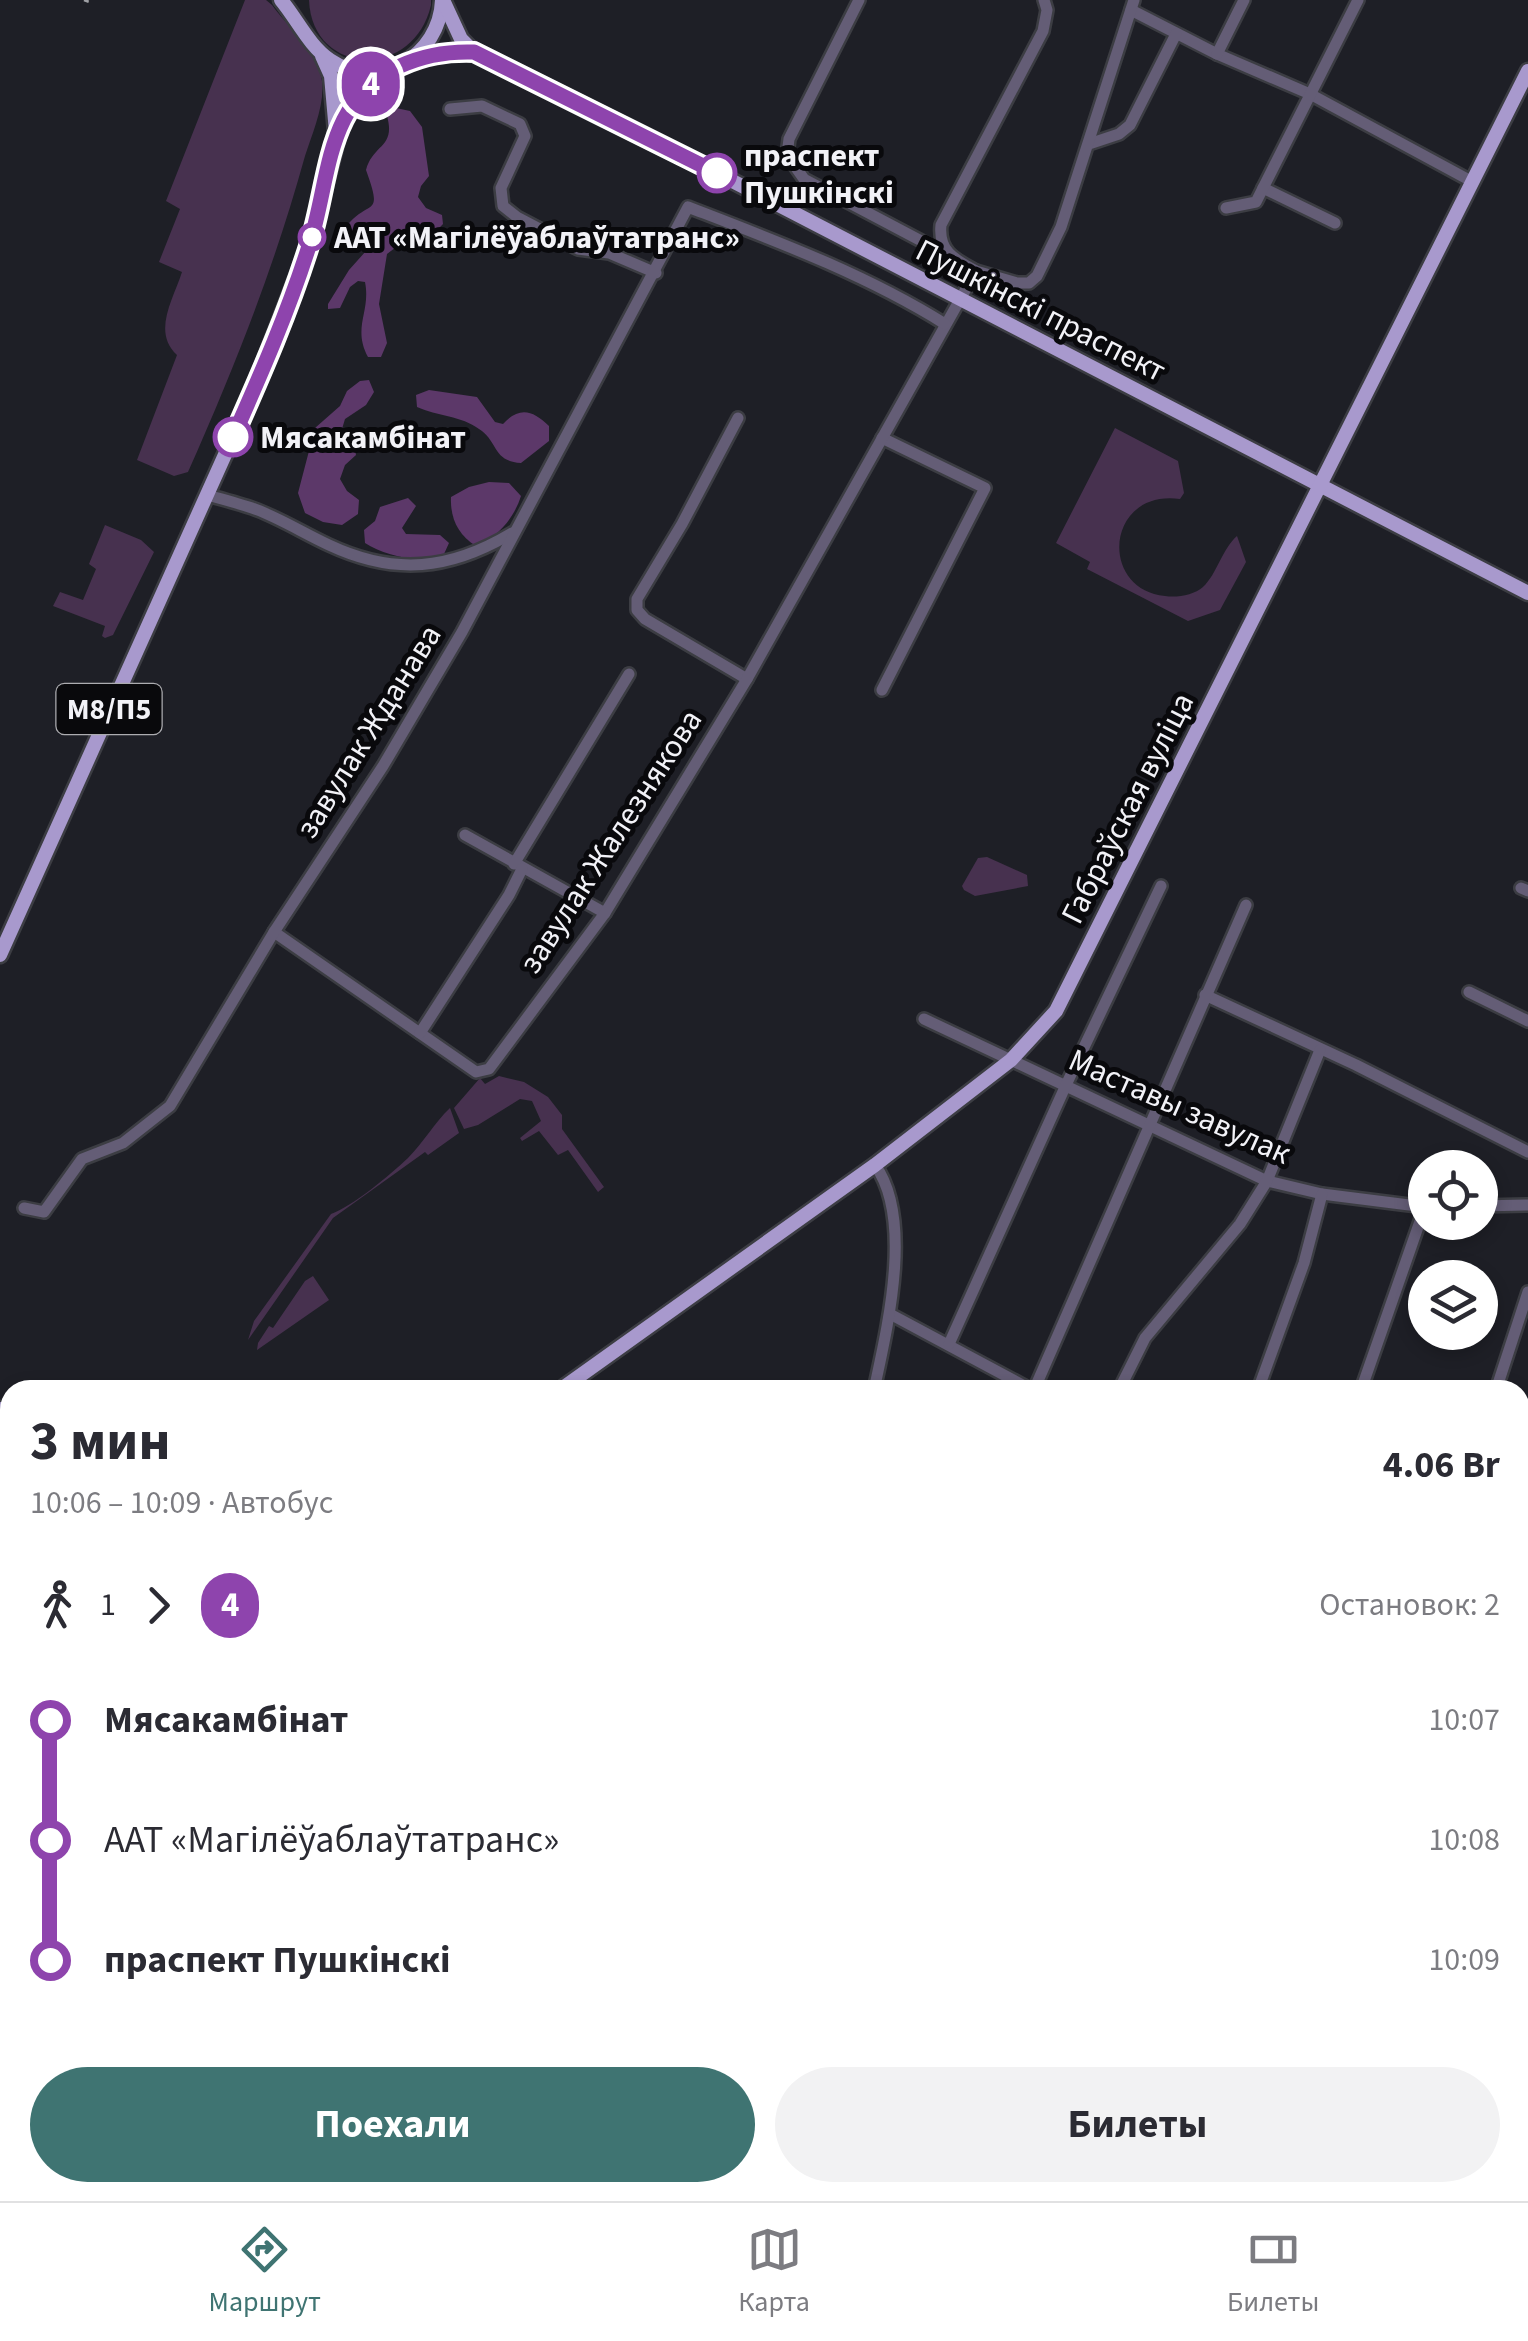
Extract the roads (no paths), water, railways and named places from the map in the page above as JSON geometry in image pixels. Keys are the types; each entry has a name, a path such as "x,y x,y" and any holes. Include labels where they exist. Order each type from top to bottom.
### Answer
{"main road":[{"path":"282,0 303,27"},
{"name":"М8/П5","path":"299,0 303,27 331,76 336,134"},
{"path":"442,0 459,34 474,52"},
{"path":"412,59 436,29 442,0"},
{"path":"319,51 343,68 386,71"},
{"path":"412,59 446,52 474,52"},
{"name":"Пушкінскі праспект","path":"474,52 1528,593"},
{"name":"М8/П5","path":"0,955 288,305 311,240 336,134 345,113 386,71 412,59"},
{"name":"Габраўская вуліца","path":"574,1380 876,1165 1011,1060 1056,1011 1528,71"}],"street":[{"path":"859,0 789,140 787,155 804,179 976,271 1016,283 1037,276 1060,227 1132,5 1176,34 1310,94 1470,181"},
{"path":"948,255 940,235 941,225 1042,30 1047,10 1044,0"},
{"path":"1217,54 1244,0"},
{"path":"1226,208 1256,202 1358,0"},
{"path":"1089,144 1119,134 1130,125 1176,34"},
{"path":"450,109 482,106 520,124 526,136 501,188 504,206 578,249 610,253 656,273"},
{"path":"1264,188 1336,223"},
{"name":"завулак Жданава","path":"24,1208 44,1212 82,1159 123,1143 170,1106 462,632 688,208 800,250 945,324"},
{"name":"завулак Жалезнякова","path":"420,1033 476,1072 489,1069 605,912 747,679 976,271"},
{"path":"738,418 637,600 637,610 645,619 747,679"},
{"path":"882,438 985,488 882,690"},
{"path":"207,494 253,508 375,563 412,565 452,560 484,550 513,533"},
{"path":"274,932 420,1033 510,896 518,866 629,674"},
{"path":"465,834 605,912"},
{"path":"949,1344 1066,1085 1162,886"},
{"path":"1037,1380 1246,905"},
{"path":"1469,992 1528,1021"},
{"path":"1205,996 1528,1152"},
{"name":"Маставы завулак","path":"924,1019 1267,1181 1322,1194 1408,1204"},
{"path":"1124,1380 1145,1338 1240,1224 1267,1181 1320,1050"},
{"path":"876,1165 889,1188 896,1215 890,1314 876,1380"},
{"path":"1262,1380 1304,1263 1322,1194"},
{"path":"1498,1206 1528,1205"},
{"path":"1365,1380 1413,1240"},
{"path":"1499,1380 1528,1292"},
{"path":"890,1314 1015,1380"}],"railway":[{"path":"84,0 95,4"}],"place":[{"name":"праспект Пушкінскі","path":"717,173"},
{"name":"ААТ «Магілёўаблаўтатранс»","path":"312,237"},
{"name":"Мясакамбінат","path":"233,437"}]}
